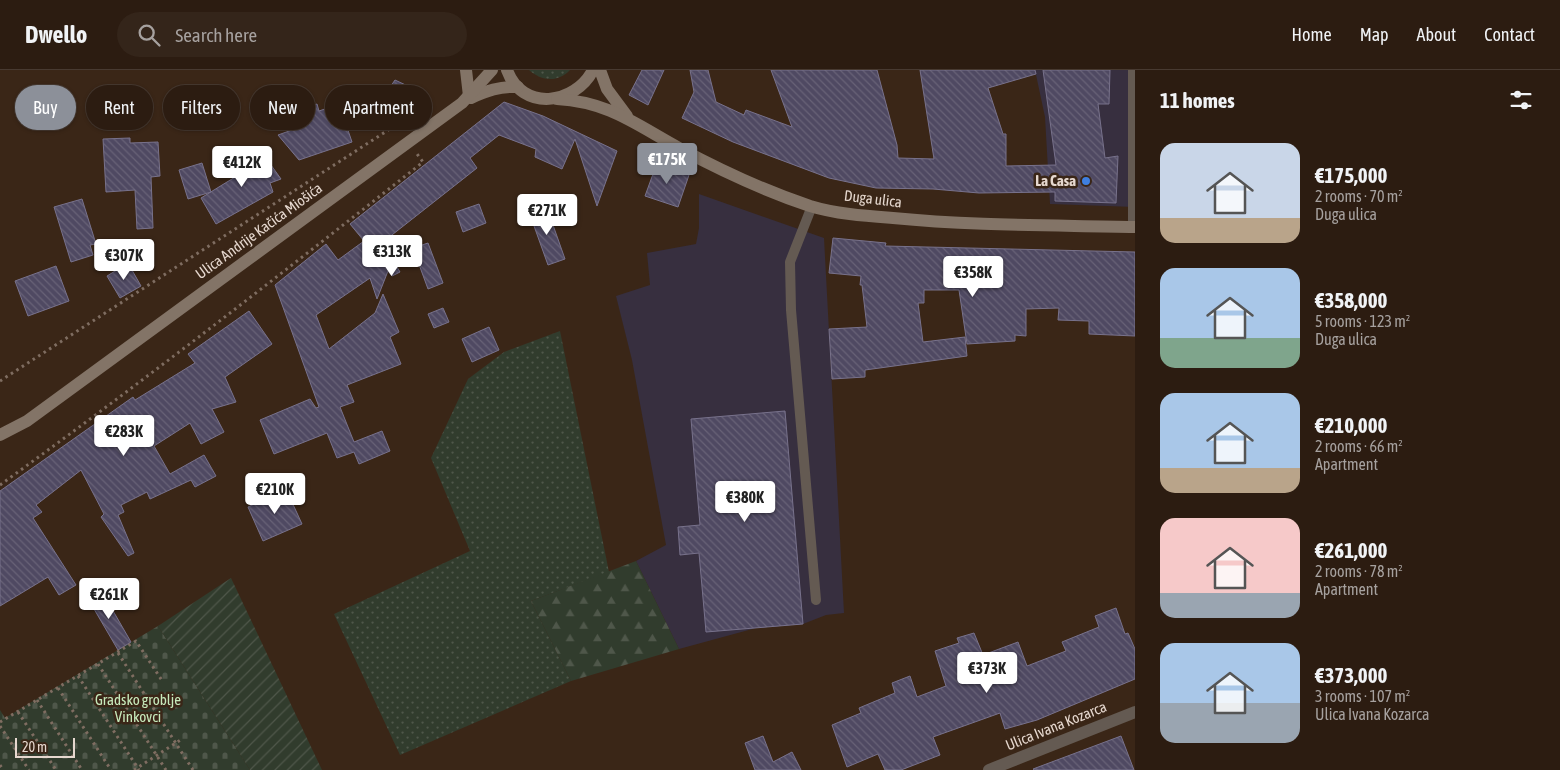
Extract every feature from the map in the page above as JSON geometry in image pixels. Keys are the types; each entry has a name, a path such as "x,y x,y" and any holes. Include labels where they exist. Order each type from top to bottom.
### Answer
{"main road":[{"path":"465,100 466,70"},
{"name":"Ulica Andrije Kačića Miošića","path":"0,436 35,415 465,100 492,70"},
{"path":"557,99 572,94 584,84 593,70"},
{"name":"Duga ulica","path":"600,70 607,89 629,118"},
{"name":"Duga ulica","path":"506,72 518,87 530,95 543,99 588,102 629,118 679,148 742,178 812,206 862,215 928,222 1134,227"},
{"name":"Ulica Andrije Kačića Miošića","path":"465,100 504,86 518,87"}],"street":[{"name":"Ulica Ivana Kozarca","path":"989,770 1135,712"}],"lane":[{"path":"1133,70 1134,227"},
{"path":"812,206 790,262 791,310 816,600"}],"path":[{"path":"29,770 0,724 18,712 136,641 163,682"},
{"path":"118,653 193,770"},
{"path":"98,664 166,770"},
{"path":"78,676 138,769"},
{"path":"58,688 111,770"},
{"path":"37,700 82,770"},
{"path":"18,712 56,770"},
{"path":"134,770 182,739"},
{"path":"0,765 4,770"}],"shaded area":[{"path":"1035,70 1135,70 1135,207 1050,204 1045,117"},
{"path":"699,194 824,238 844,613 826,615 803,624 756,628 679,649 636,561 666,545 632,360 616,296 650,285 647,253 696,244 699,228"}],"green space":[{"path":"529,70 570,70 560,77 550,79 534,74"},
{"path":"560,331 609,572 531,601 571,681 400,755 334,614 470,551 431,458 468,379 504,352"},
{"path":"636,561 679,649 571,681 531,601"},
{"path":"231,578 322,770 250,770 158,626"},
{"name":"Gradsko groblje Vinkovci","path":"158,626 250,770 0,770 0,710 5,718"}],"building":[{"path":"642,70 664,70 648,105 629,95"},
{"path":"690,70 708,70 716,102 744,115 746,110 792,127 771,70 877,70 897,145 898,158 934,159 920,70 1035,70 1036,74 988,88 1003,134 1006,134 1006,166 1056,165 1043,70 1110,70 1109,104 1098,104 1105,158 1118,156 1116,203 1055,201 1055,192 979,193 933,189 876,188 829,178 733,142 682,118 694,92"},
{"path":"395,80 406,85 392,85"},
{"path":"504,102 543,116 617,151 597,206 575,139 562,169 535,157 536,149 499,135 470,158 477,168 383,242 391,256 396,254 398,259 394,262 400,272 392,276 388,271 377,299 370,278 316,315 329,349 375,313 383,294 399,332 390,337 401,364 347,385 354,402 340,407 354,442 382,431 390,451 359,464 354,452 337,458 327,433 274,454 260,420 310,399 316,408 319,407 275,285 326,244 338,260 364,241 350,224"},
{"path":"317,104 319,111 325,109 325,130 348,130 352,142 299,160 278,135 292,130 315,130 315,105"},
{"path":"130,138 130,143 158,142 160,176 151,177 153,228 137,229 135,190 106,192 103,139"},
{"path":"261,151 281,179 270,183 273,192 216,224 201,198 240,174 235,161"},
{"path":"202,163 211,192 188,199 179,170"},
{"path":"657,163 689,175 678,207 645,196"},
{"path":"82,199 96,244 90,245 93,255 71,262 54,207"},
{"path":"479,204 486,223 463,232 456,212"},
{"path":"547,208 565,259 548,265 529,212"},
{"path":"833,238 886,243 885,246 1135,252 1135,336 1089,334 1089,321 1058,320 1059,308 1026,309 1026,336 1015,335 1015,341 967,344 959,290 924,290 924,303 918,303 923,342 965,337 967,356 865,370 865,377 832,379 829,329 867,327 862,285 860,285 861,276 829,273"},
{"path":"428,243 443,283 428,289 413,248"},
{"path":"128,263 141,286 120,298 107,276"},
{"path":"56,266 69,301 28,316 15,281"},
{"path":"443,308 449,322 434,328 428,314"},
{"path":"249,311 272,344 225,377 236,402 212,409 224,432 201,444 190,423 154,446 170,474 204,455 216,476 195,487 191,480 150,499 147,492 121,505 124,512 118,515 134,553 128,556 101,517 104,514 81,470 36,505 42,512 33,518 76,585 59,595 48,577 0,606 0,491 133,397 135,400 195,363 188,354"},
{"path":"489,327 499,350 472,362 462,339"},
{"path":"785,411 803,624 706,632 699,553 680,555 678,527 700,525 691,419"},
{"path":"286,489 302,524 263,541 248,507"},
{"path":"101,590 131,642 118,650 87,597"},
{"path":"1116,608 1125,634 1128,633 1135,649 1135,679 1037,720 1005,729 1000,713 933,737 940,755 901,770 885,770 878,754 847,767 832,725 861,713 859,708 895,693 892,683 910,676 917,697 946,686 935,651 959,643 957,638 974,633 983,655 1018,642 1027,666 1066,651 1062,642 1099,627 1095,616"},
{"path":"763,736 773,762 792,752 801,770 755,770 745,743"},
{"path":"1121,736 1134,770 1033,769"}],"place":[{"name":"La Casa","path":"1086,181"}]}
